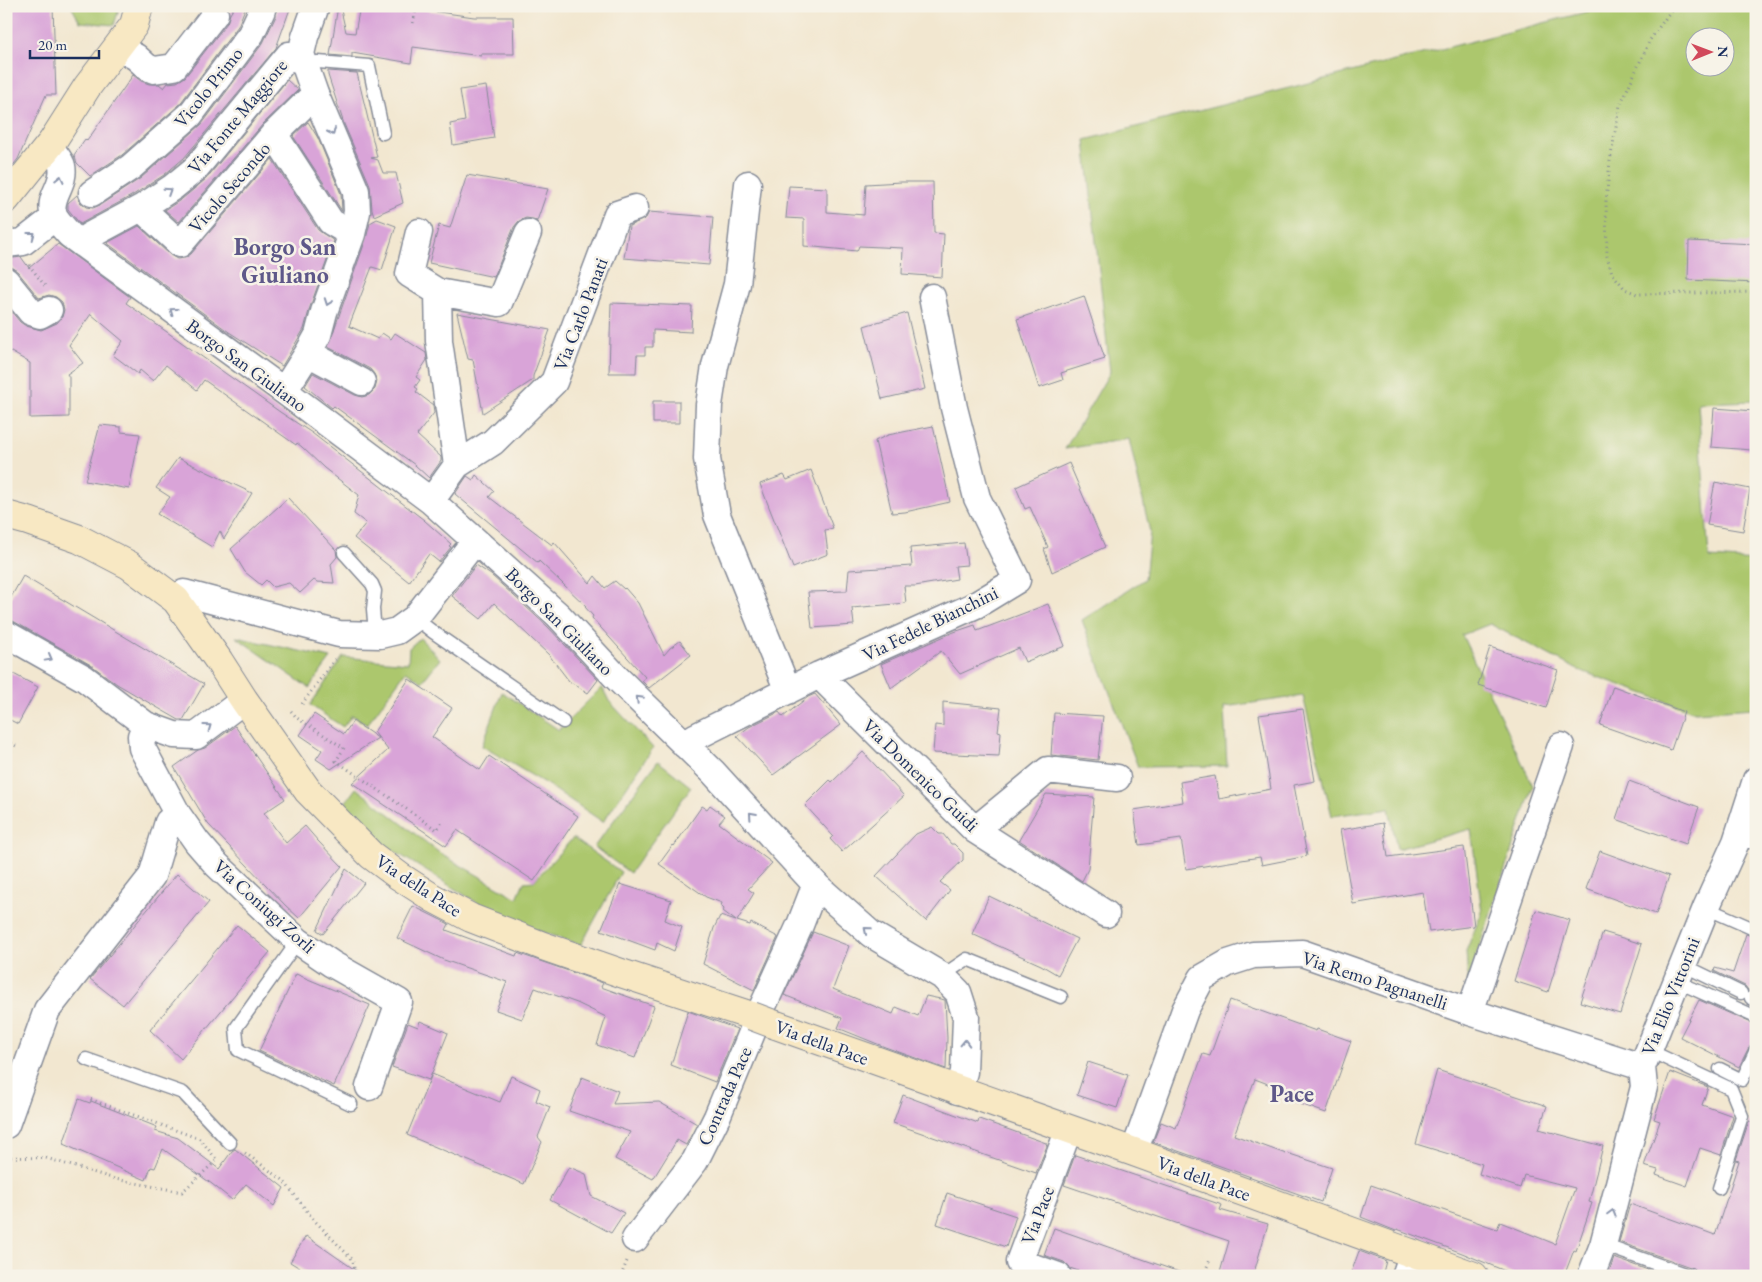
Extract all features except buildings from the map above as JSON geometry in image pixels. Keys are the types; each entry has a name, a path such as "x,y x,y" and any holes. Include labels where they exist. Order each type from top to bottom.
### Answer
{"main road":[{"path":"6,199 50,146 87,87 134,25 140,6"},
{"name":"Via della Pace","path":"6,515 79,539 129,565 176,600 308,791 371,855 432,898 471,918 543,946 764,1021 1134,1152 1409,1265 1474,1276"}],"street":[{"path":"112,56 136,57 147,67 154,70 174,67 215,14 212,6"},
{"name":"Vicolo Primo","path":"92,193 131,168 190,115 250,34 262,10 261,6"},
{"name":"Via Fonte Maggiore","path":"82,244 89,236 141,208 173,187 195,169 288,55 302,59 305,37 316,6"},
{"path":"284,390 318,335 358,212 356,191 302,59"},
{"name":"Vicolo Secondo","path":"141,208 180,244 274,134 315,94"},
{"path":"274,134 331,222 352,234"},
{"path":"6,244 23,242 54,216 52,207 54,198 63,177 62,164 50,146"},
{"path":"748,184 737,284 714,366 707,459 717,515 788,690"},
{"name":"Via Carlo Panati","path":"431,501 456,465 493,442 554,382 617,214 635,208"},
{"name":"Borgo San Giuliano","path":"54,216 70,235 284,390 431,501 558,615 616,677 713,772 818,887 871,934 942,976 958,992 966,1016 964,1072 958,1090"},
{"path":"419,232 409,274 438,292 499,303 528,233"},
{"path":"6,281 32,312 40,315 48,300"},
{"path":"438,292 439,341 456,465"},
{"name":"Via Fedele Bianchini","path":"685,745 695,737 819,675 976,605 1017,580 976,498 954,408 932,297"},
{"path":"308,354 362,382"},
{"path":"176,600 184,593 339,634 380,635 397,631 416,618 475,541"},
{"path":"6,634 84,678 146,725 174,735 196,736 244,700"},
{"name":"Via Domenico Guidi","path":"819,675 975,830 1106,914"},
{"name":"Via Coniugi Zorli","path":"146,725 141,736 142,748 178,815 197,842 217,865 298,941 332,964 399,1002 360,1095"},
{"path":"1470,1012 1562,746"},
{"path":"975,830 1048,770 1117,778"},
{"name":"Via Elio Vittorini","path":"1591,1276 1603,1245 1644,1087 1645,1059 1706,908 1746,842 1756,780"},
{"path":"6,1125 48,1010 152,876 168,822 178,815"},
{"name":"Contrada Pace","path":"635,1239 695,1162 717,1118 812,894 818,887"},
{"name":"Via Remo Pagnanelli","path":"1134,1152 1185,1010 1202,978 1228,963 1252,955 1302,953 1470,1012 1645,1059"},
{"name":"Via Pace","path":"1058,1276 1020,1262 1069,1129"}],"lane":[{"path":"302,59 369,66 383,133"},
{"path":"344,553 372,584 375,591 374,615 380,635"},
{"path":"416,618 433,632 563,722"},
{"path":"1706,908 1756,930"},
{"path":"298,941 236,1028 238,1050 360,1095"},
{"path":"942,976 968,959 1061,997"},
{"path":"1679,973 1749,997"},
{"path":"1679,973 1756,1017"},
{"path":"1720,1069 1742,1080 1756,1050"},
{"path":"86,1059 183,1094 230,1143"},
{"path":"1645,1059 1730,1089 1742,1116 1719,1188"},
{"path":"1603,1245 1690,1276"}],"path":[{"path":"414,23 417,6"},
{"path":"470,12 471,6"},
{"path":"1674,6 1650,40 1620,105 1610,161 1606,201 1607,256 1612,273 1625,289 1637,294 1756,292"},
{"path":"28,258 30,266 48,300"},
{"path":"302,704 335,659"},
{"path":"290,711 297,718 344,748 336,761 437,830 443,820"},
{"path":"6,741 18,747"},
{"path":"87,1098 200,1139 230,1143 283,1180 314,1220 353,1260 355,1276"},
{"path":"6,1157 46,1158 115,1178 182,1192 217,1160 200,1139"},
{"path":"1203,1276 1210,1260"},
{"path":"1561,1276 1562,1271"}],"green space":[{"path":"71,6 120,6 114,25 80,22"},
{"path":"1610,6 1756,6 1756,401 1698,403 1709,558 1756,561 1754,708 1695,712 1576,669 1490,624 1462,635 1533,786 1468,981 1466,951 1482,912 1471,829 1397,849 1389,808 1332,816 1303,696 1224,707 1227,766 1138,767 1082,620 1145,579 1150,532 1129,439 1065,449 1110,372 1085,140"},
{"path":"236,637 331,658 309,688"},
{"path":"420,638 440,659 422,682 406,671 367,725 352,715 343,727 310,705 343,657 408,663 409,648"},
{"path":"602,687 609,701 653,748 603,822 548,785 482,746 502,692 559,730"},
{"path":"658,761 691,787 630,873 594,847"},
{"path":"356,788 441,854 517,898 524,882 534,881 573,838 621,872 581,945 505,920 336,815"}],"district":[{"name":"Borgo San Giuliano","path":"285,261"},
{"name":"Pace","path":"1292,1094"}]}
